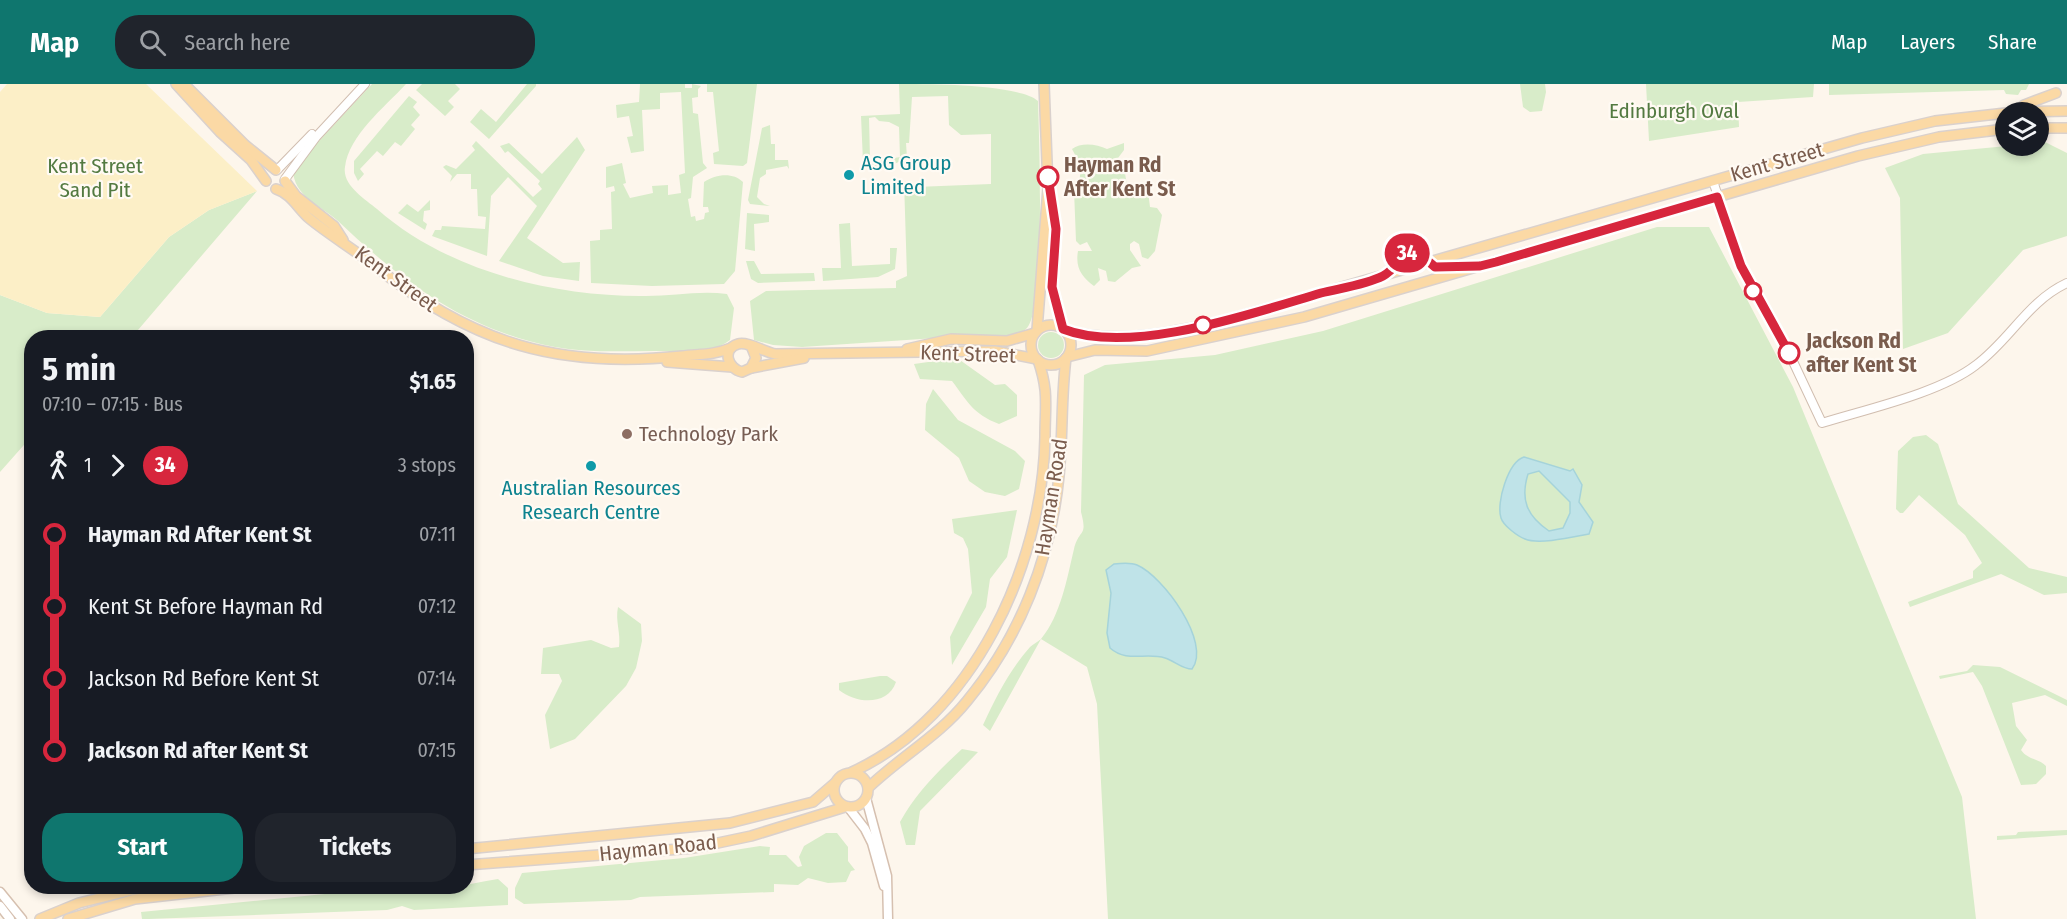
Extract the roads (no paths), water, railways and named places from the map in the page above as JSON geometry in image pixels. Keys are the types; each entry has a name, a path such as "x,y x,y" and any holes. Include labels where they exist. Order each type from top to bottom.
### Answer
{"main road":[{"path":"177,84 220,132 251,160 269,186 276,189 285,180 282,172 276,170 245,145 184,84"},
{"path":"1044,84 1048,188 1036,332 1031,344 1038,360 1053,365 1067,357 1071,341 1064,329 1052,287 1056,229 1048,188"},
{"path":"2032,102 2056,93"},
{"path":"2049,111 2067,111"},
{"name":"Kent Street","path":"1064,329 1106,338 1172,331 1258,312 1898,128 1995,115"},
{"path":"2049,128 2067,128"},
{"name":"Kent Street","path":"1067,357 1095,350 1147,351 1282,322 1903,144 1995,131"},
{"path":"266,181 268,173 276,170"},
{"name":"Kent Street","path":"285,180 296,196 334,226 344,242"},
{"name":"Kent Street","path":"276,189 287,194 322,228 424,303 506,340 567,357 656,360 732,367"},
{"path":"1384,275 1418,240"},
{"path":"1036,332 1050,325 1064,329"},
{"name":"Kent Street","path":"899,351 951,339 1007,341 1036,332"},
{"path":"742,343 752,348 756,358 751,368 742,372 732,367 728,358 731,348 742,343"},
{"name":"Kent Street","path":"656,360 715,354 731,348"},
{"name":"Kent Street","path":"752,348 775,354 818,355 899,351 994,351 1038,360"},
{"name":"Kent Street","path":"751,368 818,355"},
{"name":"Hayman Road","path":"867,793 890,767 931,738 967,701 1003,650 1030,597 1044,558 1058,486 1061,393 1067,357"},
{"name":"Hayman Road","path":"852,772 886,754 911,734 948,697 984,649 1012,594 1029,544 1043,480 1048,394 1038,360"},
{"path":"887,892 872,843 846,807 836,799 835,783 842,775 852,772 861,776 867,793 884,859 887,892 888,919"},
{"name":"Hayman Road","path":"474,848 730,822 813,802 835,783"},
{"path":"846,807 859,806 867,793"},
{"name":"Hayman Road","path":"474,864 694,848 751,836 846,807"},
{"path":"0,892 22,919"},
{"path":"40,919 79,903 116,894"},
{"path":"68,919 143,897 173,894"},
{"path":"0,906 10,919"}],"street":[{"path":"276,170 358,84"},
{"path":"285,180 309,146 365,84"},
{"path":"1713,181 1741,266 1789,353 1822,423 1936,386 1966,372 1985,358 2042,298 2067,283"}],"water":[{"path":"1524,457 1570,471 1573,469 1582,485 1579,502 1593,522 1589,534 1556,540 1531,541 1522,538 1507,527 1501,518 1500,503 1508,475 1518,460","holes":["1539,471 1570,502 1570,513 1563,528 1549,531 1535,519 1527,507 1525,492 1528,474"]},
{"path":"1114,564 1137,565 1159,582 1171,596 1182,611 1196,643 1196,658 1192,669 1158,656 1123,655 1110,648 1107,633 1111,593 1106,570"}],"place":[{"name":"ASG Group Limited","path":"849,175"},
{"name":"Hayman Rd After Kent St","path":"1048,177"},
{"name":"Jackson Rd after Kent St","path":"1789,353"},
{"name":"Technology Park","path":"627,434"},
{"name":"Australian Resources Research Centre","path":"591,466"}],"park label":[{"name":"Edinburgh Oval","path":"1674,111"},
{"name":"Kent Street Sand Pit","path":"95,178"}]}
